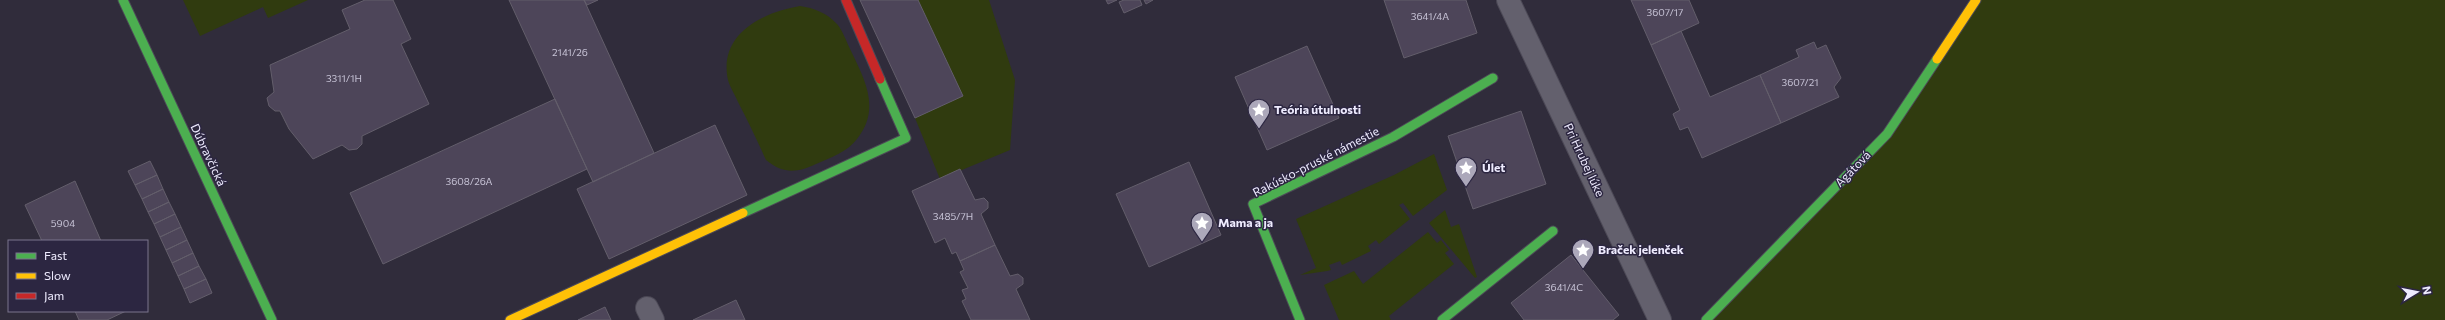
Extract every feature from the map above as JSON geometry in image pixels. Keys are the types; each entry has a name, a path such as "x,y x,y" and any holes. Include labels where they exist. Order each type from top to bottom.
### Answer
{"street":[{"name":"Dúbravčická","path":"123,0 272,320"},
{"path":"510,320 906,138 846,0"},
{"name":"Pri Hrubej lúke","path":"1508,0 1660,320"},
{"name":"Agátová","path":"1706,320 1887,134 1976,0"},
{"name":"Rakúsko-pruské námestie","path":"1300,320 1253,204 1393,137 1493,78"},
{"path":"1442,320 1553,231"}],"green space":[{"path":"183,0 308,0 268,18 263,7 200,36"},
{"path":"918,0 989,0 1015,80 1010,150 940,179 915,118 963,96"},
{"path":"1976,0 2445,0 2445,320 1711,320 1887,134"},
{"path":"800,6 825,14 837,24 845,37 861,73 868,95 869,106 868,117 864,128 853,144 844,151 809,167 790,171 778,168 766,160 730,85 728,80 727,64 730,50 737,38 746,28 758,20 772,14"},
{"path":"1434,154 1447,190 1413,216 1403,203 1399,205 1410,219 1379,244 1376,240 1368,246 1371,251 1342,265 1340,261 1329,265 1331,270 1300,275 1316,268 1296,219 1394,175"},
{"path":"1445,210 1451,227 1459,224 1477,277 1475,278 1429,223"},
{"path":"1428,232 1437,243 1441,240 1449,250 1445,253 1454,264 1389,316 1391,320 1339,320 1324,285 1354,271 1363,284"}],"building":[{"path":"365,0 393,0 411,39 401,44 429,104 362,136 362,144 357,149 349,150 342,145 313,159 289,129 280,111 275,111 269,106 267,98 274,92 270,65 350,29 342,10"},
{"path":"509,0 584,0 654,153 593,182"},
{"path":"584,0 598,0 587,5"},
{"path":"860,0 918,0 963,96 915,118"},
{"path":"1106,0 1117,0 1108,4"},
{"path":"1124,0 1140,0 1142,5 1124,13 1119,2"},
{"path":"1144,0 1153,0 1146,4"},
{"path":"1384,0 1466,0 1477,33 1404,58"},
{"path":"1631,0 1689,0 1699,23 1651,45"},
{"path":"1681,31 1710,97 1760,75 1781,123 1702,158 1688,127 1680,130 1673,114 1680,110 1651,45"},
{"path":"1814,42 1817,49 1826,45 1841,78 1834,87 1839,97 1781,123 1760,75 1799,57 1796,50"},
{"path":"1307,46 1339,118 1267,150 1235,77"},
{"path":"555,99 587,169 383,264 350,193"},
{"path":"1521,111 1546,184 1473,209 1448,136"},
{"path":"715,125 747,195 609,259 577,189"},
{"path":"150,161 157,175 135,185 128,171"},
{"path":"1189,162 1221,235 1149,267 1116,194"},
{"path":"960,169 975,200 984,198 988,202 988,208 981,214 995,245 960,261 956,252 952,254 945,238 935,243 912,191"},
{"path":"157,175 163,189 142,199 135,185"},
{"path":"75,181 101,240 42,240 25,205"},
{"path":"163,189 169,202 148,212 142,199"},
{"path":"169,202 175,214 154,224 148,212"},
{"path":"175,214 181,227 160,237 154,224"},
{"path":"181,227 187,240 166,250 160,237"},
{"path":"187,240 193,253 172,263 166,250"},
{"path":"995,245 1010,276 1018,274 1023,278 1023,284 1016,289 1030,320 971,320 962,301 966,299 962,290 968,288 960,272 964,270 960,261"},
{"path":"193,253 199,266 178,276 172,263"},
{"path":"1571,255 1619,315 1613,320 1524,320 1511,303"},
{"path":"199,266 206,279 184,289 178,276"},
{"path":"206,279 212,293 190,303 184,289"},
{"path":"736,300 745,320 693,320"},
{"path":"605,307 611,320 578,320"},
{"path":"75,312 124,312 107,320 79,320"}],"traffic: fast":[{"path":"123,0 272,320"},
{"path":"1706,320 1887,134 1937,59"},
{"path":"1300,320 1253,204 1393,137 1493,78"},
{"path":"743,213 906,138 880,79"},
{"path":"1442,320 1553,231"}],"traffic: slow":[{"path":"1937,59 1976,0"},
{"path":"510,320 743,213"}],"traffic: jam":[{"path":"846,0 880,79"}],"place":[{"name":"Teória útulnosti","path":"1259,130"},
{"name":"Úlet","path":"1466,188"},
{"name":"Mama a ja","path":"1202,242"},
{"name":"Braček jelenček","path":"1583,270"}]}
